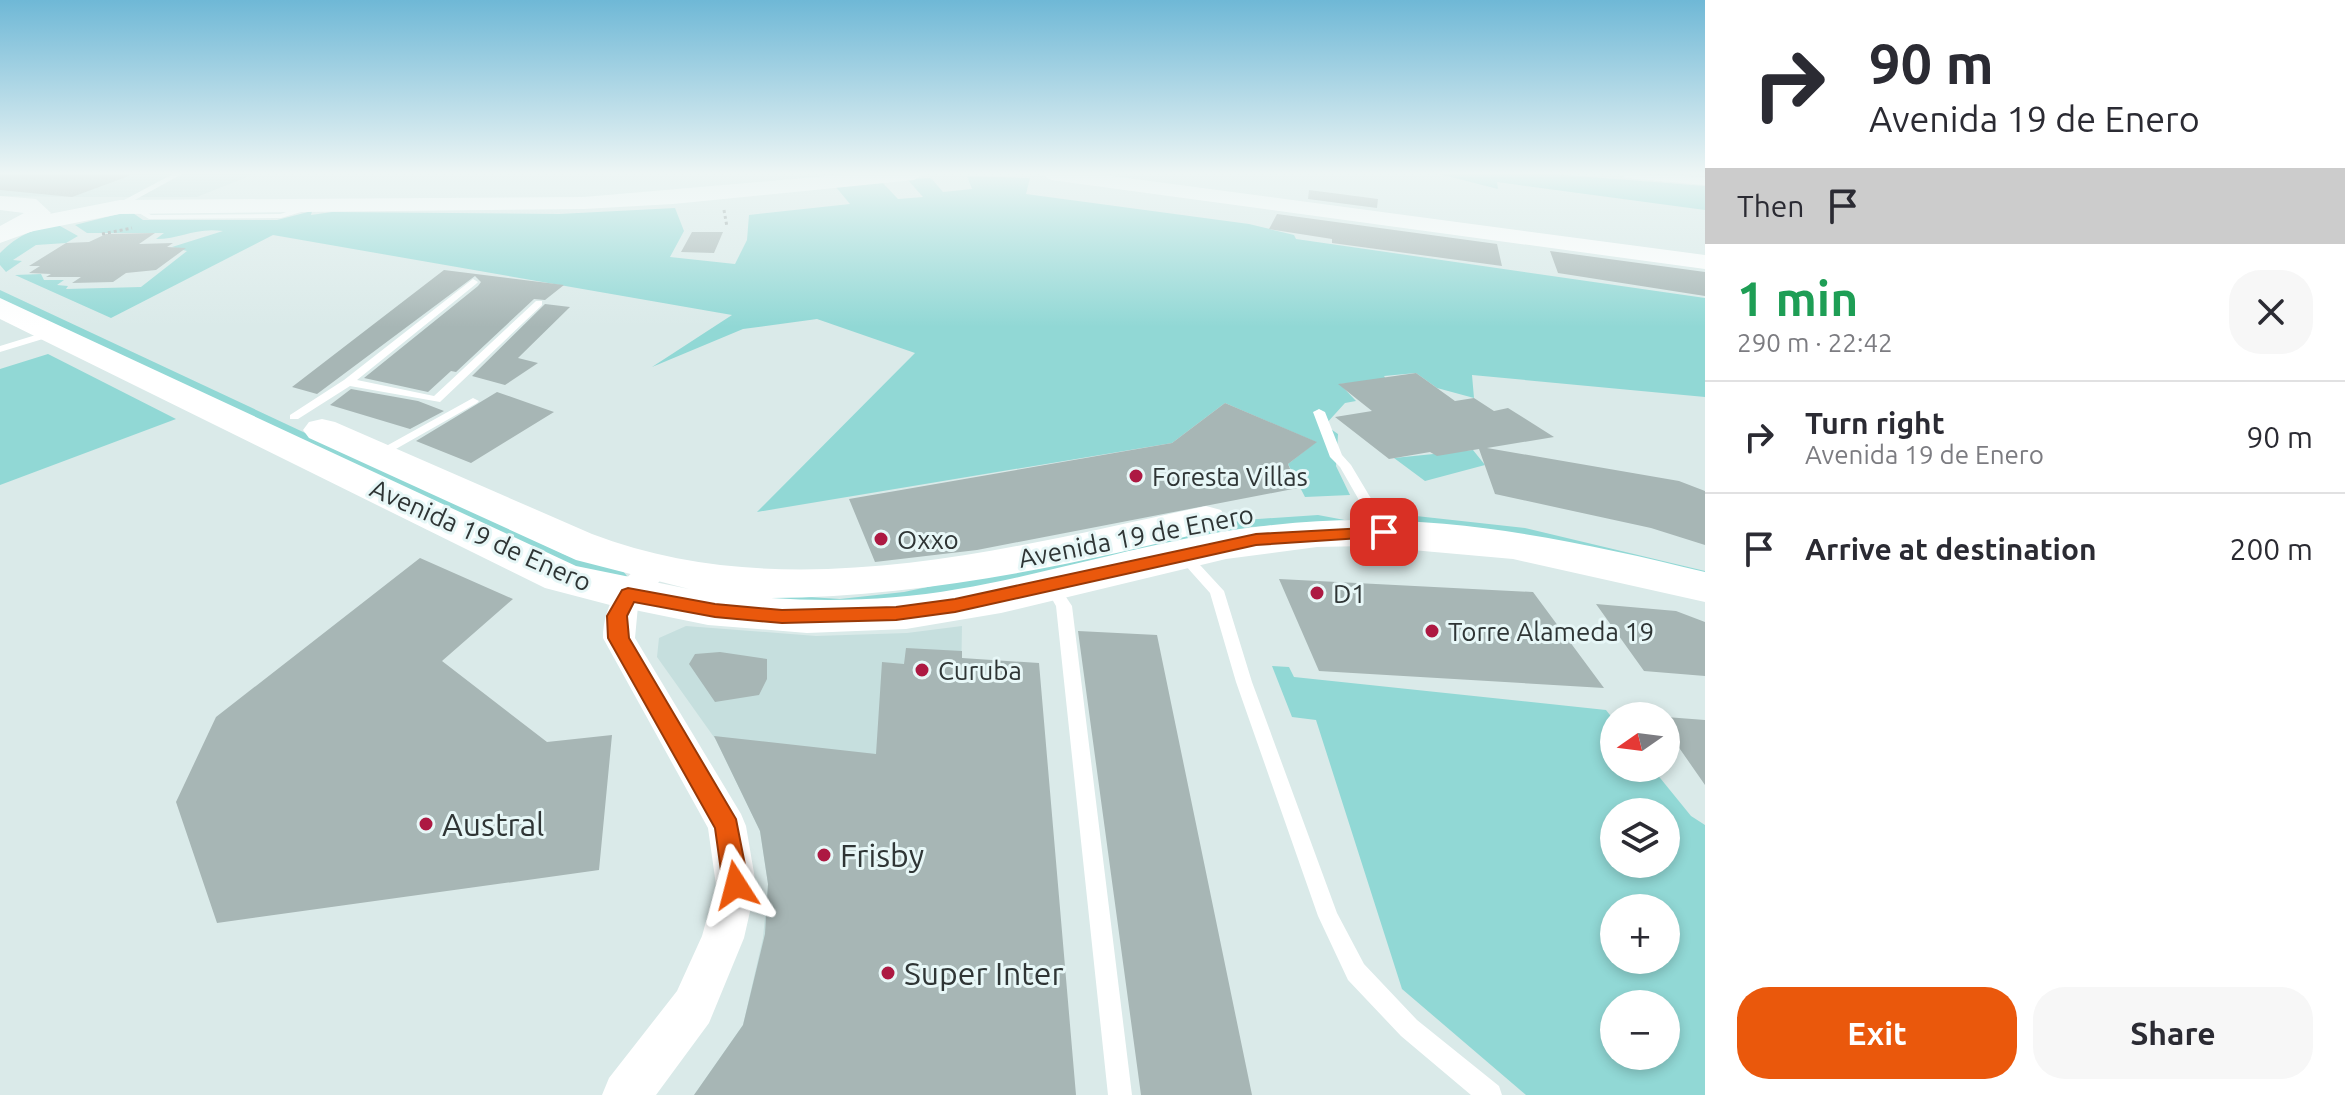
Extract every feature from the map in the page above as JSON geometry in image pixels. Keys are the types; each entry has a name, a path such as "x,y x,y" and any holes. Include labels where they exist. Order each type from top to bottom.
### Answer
{"main road":[{"path":"1431,225 1705,262"},
{"path":"1476,225 1705,256"},
{"name":"Avenida 19 de Enero","path":"0,283 590,550 643,581 715,610 782,617 850,616 955,606 1183,555 1375,519 1532,546 1705,587"},
{"name":"Avenida 19 de Enero","path":"0,307 561,577 788,584 888,582 941,575 1233,514 1522,520 1705,564"}],"street":[{"path":"626,1095 693,1007 723,938 736,885 727,826 619,638 617,616 643,581"}],"lane":[{"path":"294,417 348,382 473,282"},
{"path":"348,382 436,400 539,303"},
{"path":"0,349 52,332"},
{"path":"376,455 473,401"},
{"path":"1319,412 1336,457 1345,465 1375,519"},
{"path":"1183,555 1217,591 1244,682 1328,916 1356,972 1409,1028 1490,1095"},
{"path":"1051,585 1064,606 1120,1095"}],"path":[{"path":"102,234 115,225"}],"shaded area":[{"path":"75,225 682,225 684,231 670,257 735,264 747,240 748,225 1254,225 1294,235 1296,239 1705,298 1705,397 1472,375 1474,398 1437,388 1416,373 1384,376 1386,379 1340,384 1356,401 1345,403 1325,425 1338,434 1336,466 1350,495 1305,497 1288,464 1316,442 1225,403 1172,443 757,512 915,353 817,319 743,329 652,367 732,315 273,235 111,318 15,275 41,274 44,280 64,280 57,285 68,286 66,289 141,287 187,251 172,247 223,231 156,239 164,233 87,233"},
{"path":"60,226 78,236 66,243 36,245 13,260 22,261 6,272 0,265 0,253 20,237 35,230"},
{"path":"0,290 566,555 623,571 627,576 624,579 555,563 0,299"},
{"path":"48,354 176,419 0,485 0,369"},
{"path":"1473,450 1485,465 1425,481 1394,458"},
{"path":"1318,515 1350,521 1251,527 982,590 841,608 698,590 840,599 904,592 1244,520"},
{"path":"1407,515 1525,528 1705,571 1705,580 1414,524 1405,519"},
{"path":"686,626 816,636 907,633 962,626 954,1095 694,1095 743,1025 763,938 768,884 760,831 716,740 657,657 659,638"},
{"path":"1272,666 1289,667 1294,677 1600,709 1600,782 1663,782 1676,798 1600,798 1600,878 1680,878 1680,802 1691,816 1705,825 1705,1095 1526,1095 1402,989 1316,720 1292,717"}],"building":[{"path":"1271,225 1358,225 1497,244 1502,266 1332,243 1332,239 1269,229"},
{"path":"692,232 723,232 714,253 681,252"},
{"path":"155,233 139,244 173,243 167,247 186,248 156,270 126,273 113,282 72,283 81,277 46,277 51,274 29,273 40,266 29,266 66,243 89,242 106,234"},
{"path":"1550,251 1705,272 1705,296 1558,273"},
{"path":"444,270 564,285 545,300 534,299 456,372 451,371 428,392 364,378 478,286 481,282 475,276 317,394 292,387"},
{"path":"545,304 570,307 518,358 538,363 505,385 472,376"},
{"path":"1416,373 1455,401 1474,398 1494,411 1508,408 1554,437 1487,448 1679,481 1705,491 1705,545 1651,528 1495,494 1479,449 1437,456 1430,452 1389,459 1335,417 1372,411 1338,384"},
{"path":"351,389 418,401 444,411 410,429 330,405"},
{"path":"497,392 554,412 471,463 416,441"},
{"name":"Foresta Villas","path":"1225,403 1317,442 1288,464 1298,488 977,550 875,562 849,499 1172,443"},
{"path":"420,558 513,599 442,661 547,742 612,735 599,870 217,923 176,802 216,717"},
{"name":"Torre Alameda 19","path":"1279,579 1533,592 1604,688 1319,671"},
{"path":"1596,604 1676,611 1705,622 1705,676 1644,671"},
{"path":"1078,631 1157,635 1252,1095 1141,1095"},
{"path":"906,648 962,651 962,658 1039,663 1076,1095 694,1095 743,1025 765,934 768,884 760,831 714,736 876,754 882,662 904,664"},
{"path":"720,652 767,659 767,679 759,695 715,702 689,664 695,654"},
{"path":"1680,718 1705,720 1705,785 1680,749"}],"place":[{"name":"Foresta Villas","path":"1136,476"},
{"name":"Oxxo","path":"881,539"},
{"name":"D1","path":"1317,593"},
{"name":"Torre Alameda 19","path":"1432,631"},
{"name":"Curuba","path":"922,670"},
{"name":"Austral","path":"426,824"},
{"name":"Frisby","path":"824,855"},
{"name":"Super Inter","path":"888,973"}],"route":[{"path":"736,885 727,826 619,638 617,616 628,595 715,610 782,617 896,613 955,606 1256,540 1384,532"}]}
